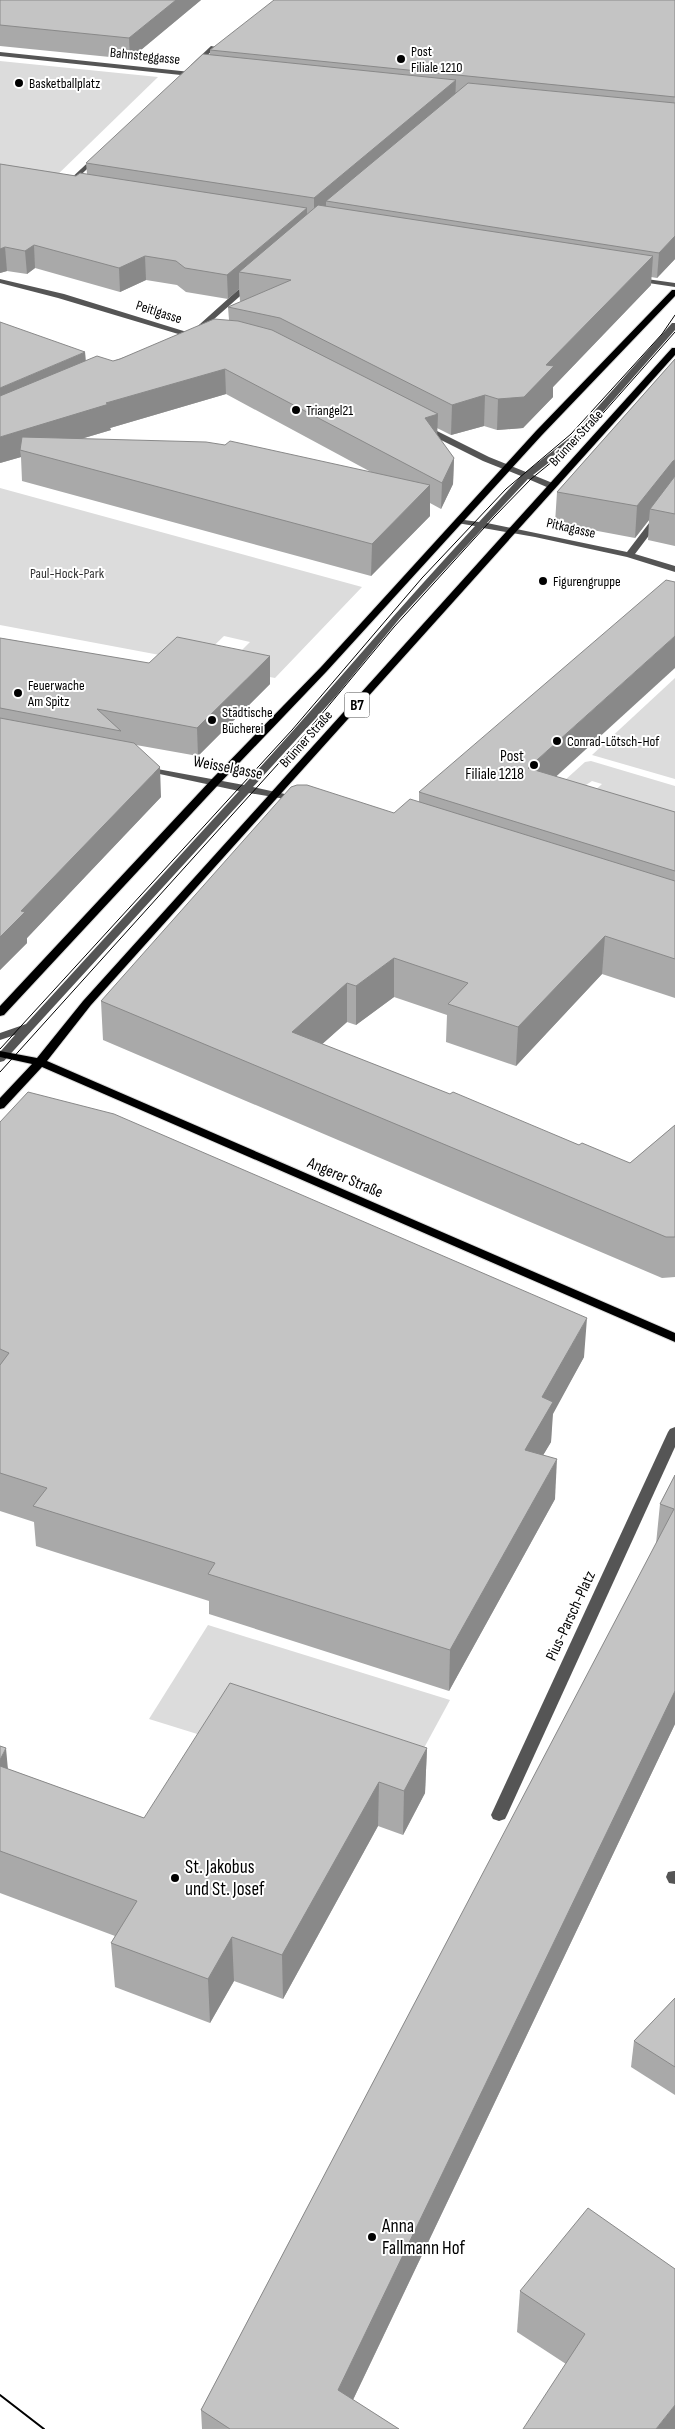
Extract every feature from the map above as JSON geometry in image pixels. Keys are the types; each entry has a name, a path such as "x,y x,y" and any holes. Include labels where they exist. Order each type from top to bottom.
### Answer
{"main road":[{"name":"Brünner Straße","path":"0,1013 215,782 324,669 539,433 675,292"},
{"name":"Brünner Straße","path":"0,1105 40,1062 87,1003 675,350"},
{"name":"Angerer Straße","path":"2,1056 40,1062 675,1338"}],"street":[{"path":"179,79 213,47"},
{"name":"Bahnsteggasse","path":"0,54 205,75"},
{"path":"72,191 63,189 105,150"},
{"path":"181,340 190,336 259,277"},
{"path":"630,278 675,285"},
{"name":"Peitlgasse","path":"0,281 61,296 200,338"},
{"name":"Brünner Straße","path":"2,1056 333,694 397,616 480,525 526,477 576,437 675,325"},
{"path":"410,421 508,469 552,486"},
{"path":"629,556 675,495"},
{"name":"Pitkagasse","path":"460,521 629,556 675,569"},
{"name":"Weisselgasse","path":"136,767 248,788 310,803"},
{"path":"0,1037 32,1025"},
{"name":"Pius-Parsch-Platz","path":"499,1815 675,1432"}],"green space":[{"path":"0,61 158,77 52,180 0,172"},
{"name":"Paul-Hock-Park","path":"0,488 362,587 275,678 224,668 250,642 224,636 197,662 0,625"},
{"path":"675,678 675,779 592,755"},
{"path":"591,761 675,786 675,841 576,808 602,784 592,781 577,791 543,800 585,762"},
{"path":"208,1625 450,1700 405,1783 223,1742 149,1719"}],"building":[{"path":"0,0 176,0 129,38 0,25"},
{"path":"274,0 675,0 675,97 210,50"},
{"path":"203,54 456,80 314,198 86,163"},
{"path":"468,83 675,103 675,236 659,253 326,201"},
{"path":"0,164 76,176 80,173 307,208 227,275 185,268 176,261 145,256 119,268 34,245 25,251 5,247 0,249"},
{"path":"318,205 653,256 546,365 554,366 524,397 498,399 485,395 452,405 280,318 228,307 291,280 239,272"},
{"path":"214,319 238,321 272,330 438,414 425,418 454,458 442,483 225,369 106,403 109,404 0,437 0,396 97,356 113,361 120,359"},
{"path":"0,322 85,352 0,388"},
{"path":"675,359 675,460 637,506 557,492"},
{"path":"22,437 206,442 225,445 230,441 430,485 372,544 20,450"},
{"path":"675,476 675,514 650,509"},
{"path":"666,580 675,582 675,636 528,768 675,812 675,871 419,792"},
{"path":"177,637 270,656 197,728 97,709 121,731 0,708 0,638 149,663"},
{"path":"0,718 134,743 160,767 21,911 25,912 0,937"},
{"path":"307,785 394,813 410,799 675,881 675,959 605,936 518,1027 448,1004 468,983 394,958 356,986 347,983 292,1032 450,1094 453,1092 579,1145 582,1143 630,1163 675,1125 675,1237 666,1237 101,1001 291,787"},
{"path":"28,1092 114,1114 587,1318 542,1397 553,1402 525,1450 557,1459 450,1650 208,1574 215,1563 33,1506 47,1488 0,1473 0,1365 9,1353 0,1349 0,1122"},
{"path":"675,1475 675,1691 338,2390 399,2429 230,2429 201,2410 674,1509 660,1504"},
{"name":"St. Jakobus und St. Josef","path":"230,1683 427,1748 404,1791 379,1782 282,1955 232,1937 208,1979 111,1943 137,1901 0,1851 0,1766 144,1818"},
{"path":"0,1746 6,1748 0,1760"},
{"path":"675,1998 675,2067 634,2041"},
{"path":"588,2208 675,2269 675,2405 656,2429 523,2429 585,2334 520,2291"}],"tram line":[{"path":"0,1049 292,730 422,578 506,489 571,434 662,334 675,315"},
{"path":"0,1072 306,733 394,627 494,517 531,479 581,438 675,332"},
{"path":"0,2395 44,2429"}],"place":[{"name":"Post Filiale 1210","path":"401,59"},
{"name":"Basketballplatz","path":"19,83"},
{"name":"Triangel21","path":"296,410"},
{"name":"Figurengruppe","path":"543,581"},
{"name":"Feuerwache Am Spitz","path":"18,693"},
{"name":"Städtische Bücherei","path":"212,720"},
{"name":"Conrad-Lötsch-Hof","path":"557,741"},
{"name":"Post Filiale 1218","path":"534,765"},
{"name":"St. Jakobus und St. Josef","path":"175,1878"},
{"name":"Anna Fallmann Hof","path":"372,2237"}]}
